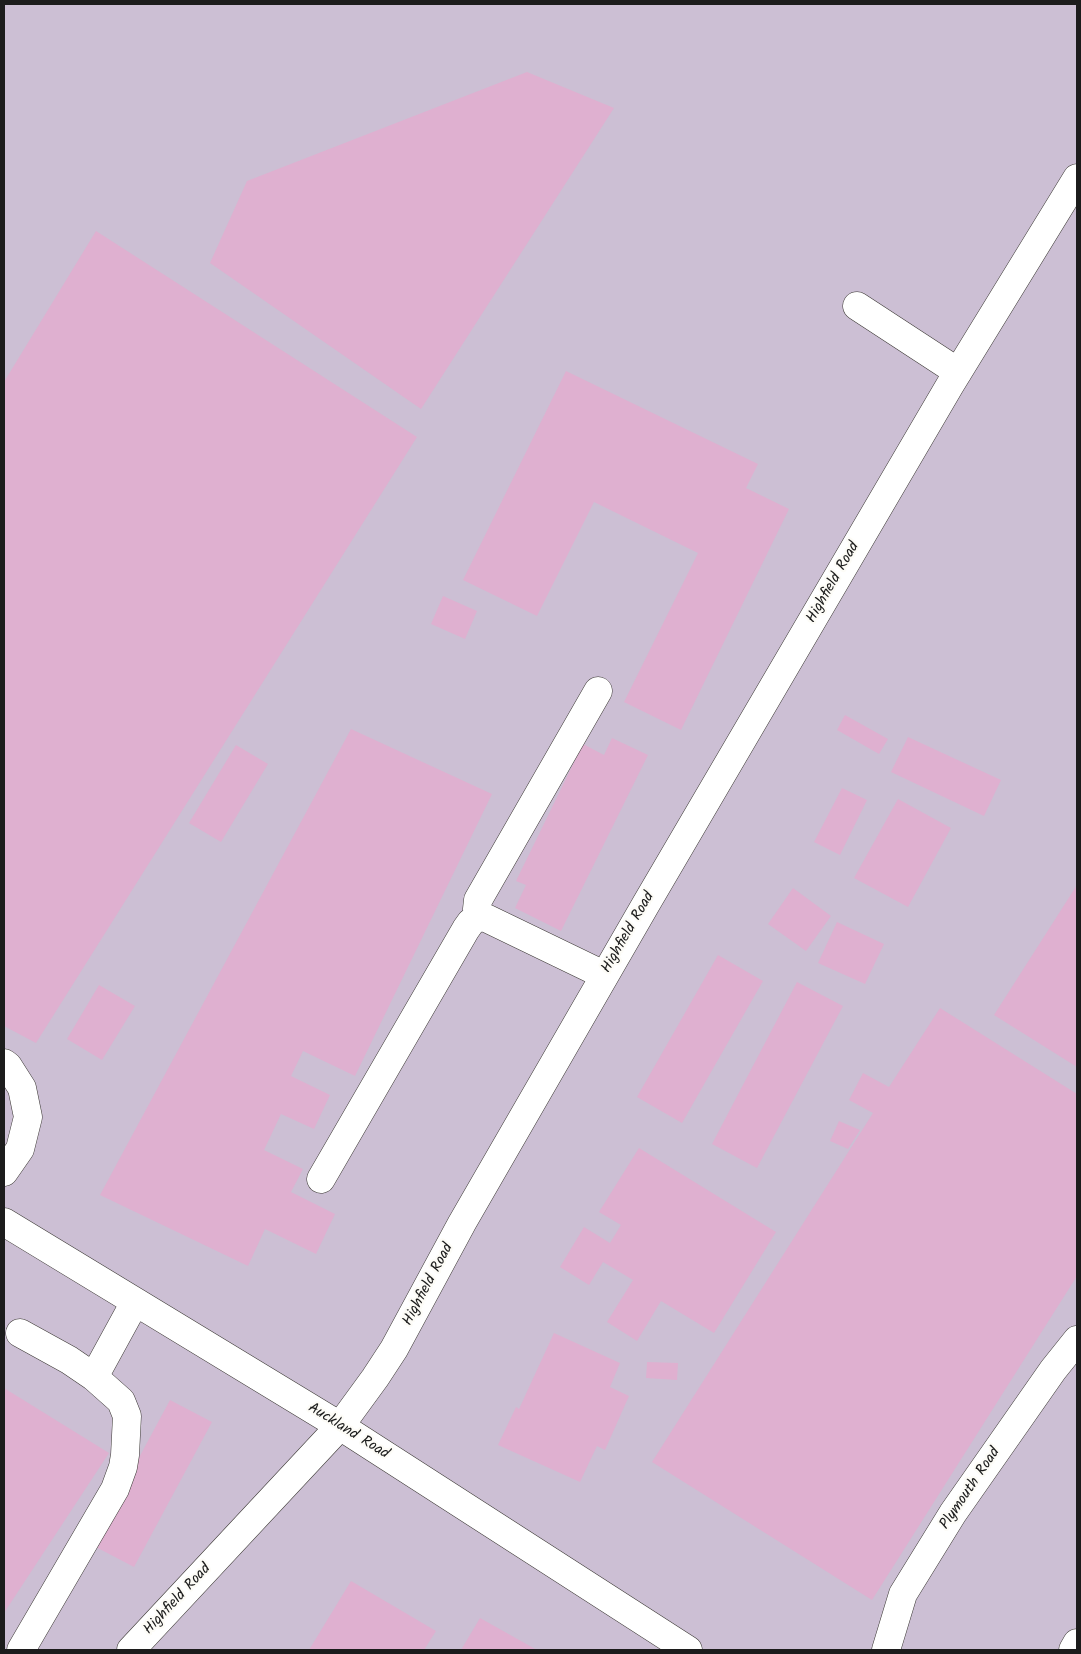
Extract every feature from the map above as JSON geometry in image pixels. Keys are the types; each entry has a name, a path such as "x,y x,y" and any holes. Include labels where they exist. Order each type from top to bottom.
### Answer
{"street":[{"name":"Highfield Road","path":"131,1650 340,1426 394,1350 462,1223 604,976 958,372 1077,178"},
{"path":"857,306 958,372"},
{"path":"479,917 478,900 598,691"},
{"path":"479,917 486,918 604,976"},
{"path":"321,1178 466,929 479,917"},
{"path":"4,1063 22,1088 28,1117 20,1149 4,1172"},
{"name":"Auckland Road","path":"4,1222 340,1426 688,1650"},
{"path":"94,1377 135,1302"},
{"path":"20,1333 69,1360 94,1377 121,1401 127,1416 123,1467 115,1489 21,1650"},
{"name":"Plymouth Road","path":"886,1650 903,1594 953,1513 1053,1370 1077,1340"},
{"path":"1073,1650 1077,1644"}],"shaded area":[{"path":"4,4 1077,4 1077,1650 4,1650"}],"building":[{"path":"527,72 614,108 421,409 210,263 247,181"},
{"path":"96,231 417,437 36,1043 4,1026 4,382"},
{"path":"566,371 758,464 746,488 789,509 681,730 624,702 698,553 594,502 537,616 463,580"},
{"path":"443,596 477,611 465,639 431,624"},
{"path":"845,715 888,739 879,754 837,730"},
{"path":"351,729 492,794 355,1076 303,1051 291,1076 330,1095 314,1129 281,1114 264,1150 303,1169 291,1192 335,1214 316,1254 265,1229 248,1266 100,1195"},
{"path":"908,737 1001,780 984,816 891,772"},
{"path":"612,738 648,755 561,931 515,908 526,885 516,881 583,744 604,755"},
{"path":"236,745 268,764 221,842 189,823"},
{"path":"842,788 867,800 840,855 814,842"},
{"path":"898,799 951,828 908,907 854,878"},
{"path":"1077,885 1077,1067 994,1015"},
{"path":"793,888 831,916 806,951 768,924"},
{"path":"837,922 884,944 865,984 818,963"},
{"path":"718,955 763,981 682,1123 637,1097"},
{"path":"797,982 843,1006 757,1168 712,1144"},
{"path":"99,985 135,1006 102,1060 67,1039"},
{"path":"940,1008 1077,1094 1077,1276 872,1600 652,1462 873,1113 849,1100 863,1073 889,1087"},
{"path":"839,1121 860,1130 848,1149 830,1141"},
{"path":"639,1148 776,1232 714,1333 661,1301 637,1341 607,1322 633,1280 603,1262 589,1285 560,1267 584,1227 610,1243 621,1225 599,1212"},
{"path":"554,1333 620,1363 610,1387 629,1396 605,1450 597,1446 580,1482 498,1445 516,1407 519,1409"},
{"path":"647,1362 678,1363 677,1380 646,1378"},
{"path":"4,1388 109,1453 4,1613"},
{"path":"170,1400 212,1422 134,1567 92,1545"},
{"path":"351,1581 436,1631 424,1650 309,1650"},
{"path":"480,1618 537,1650 461,1650"}]}
